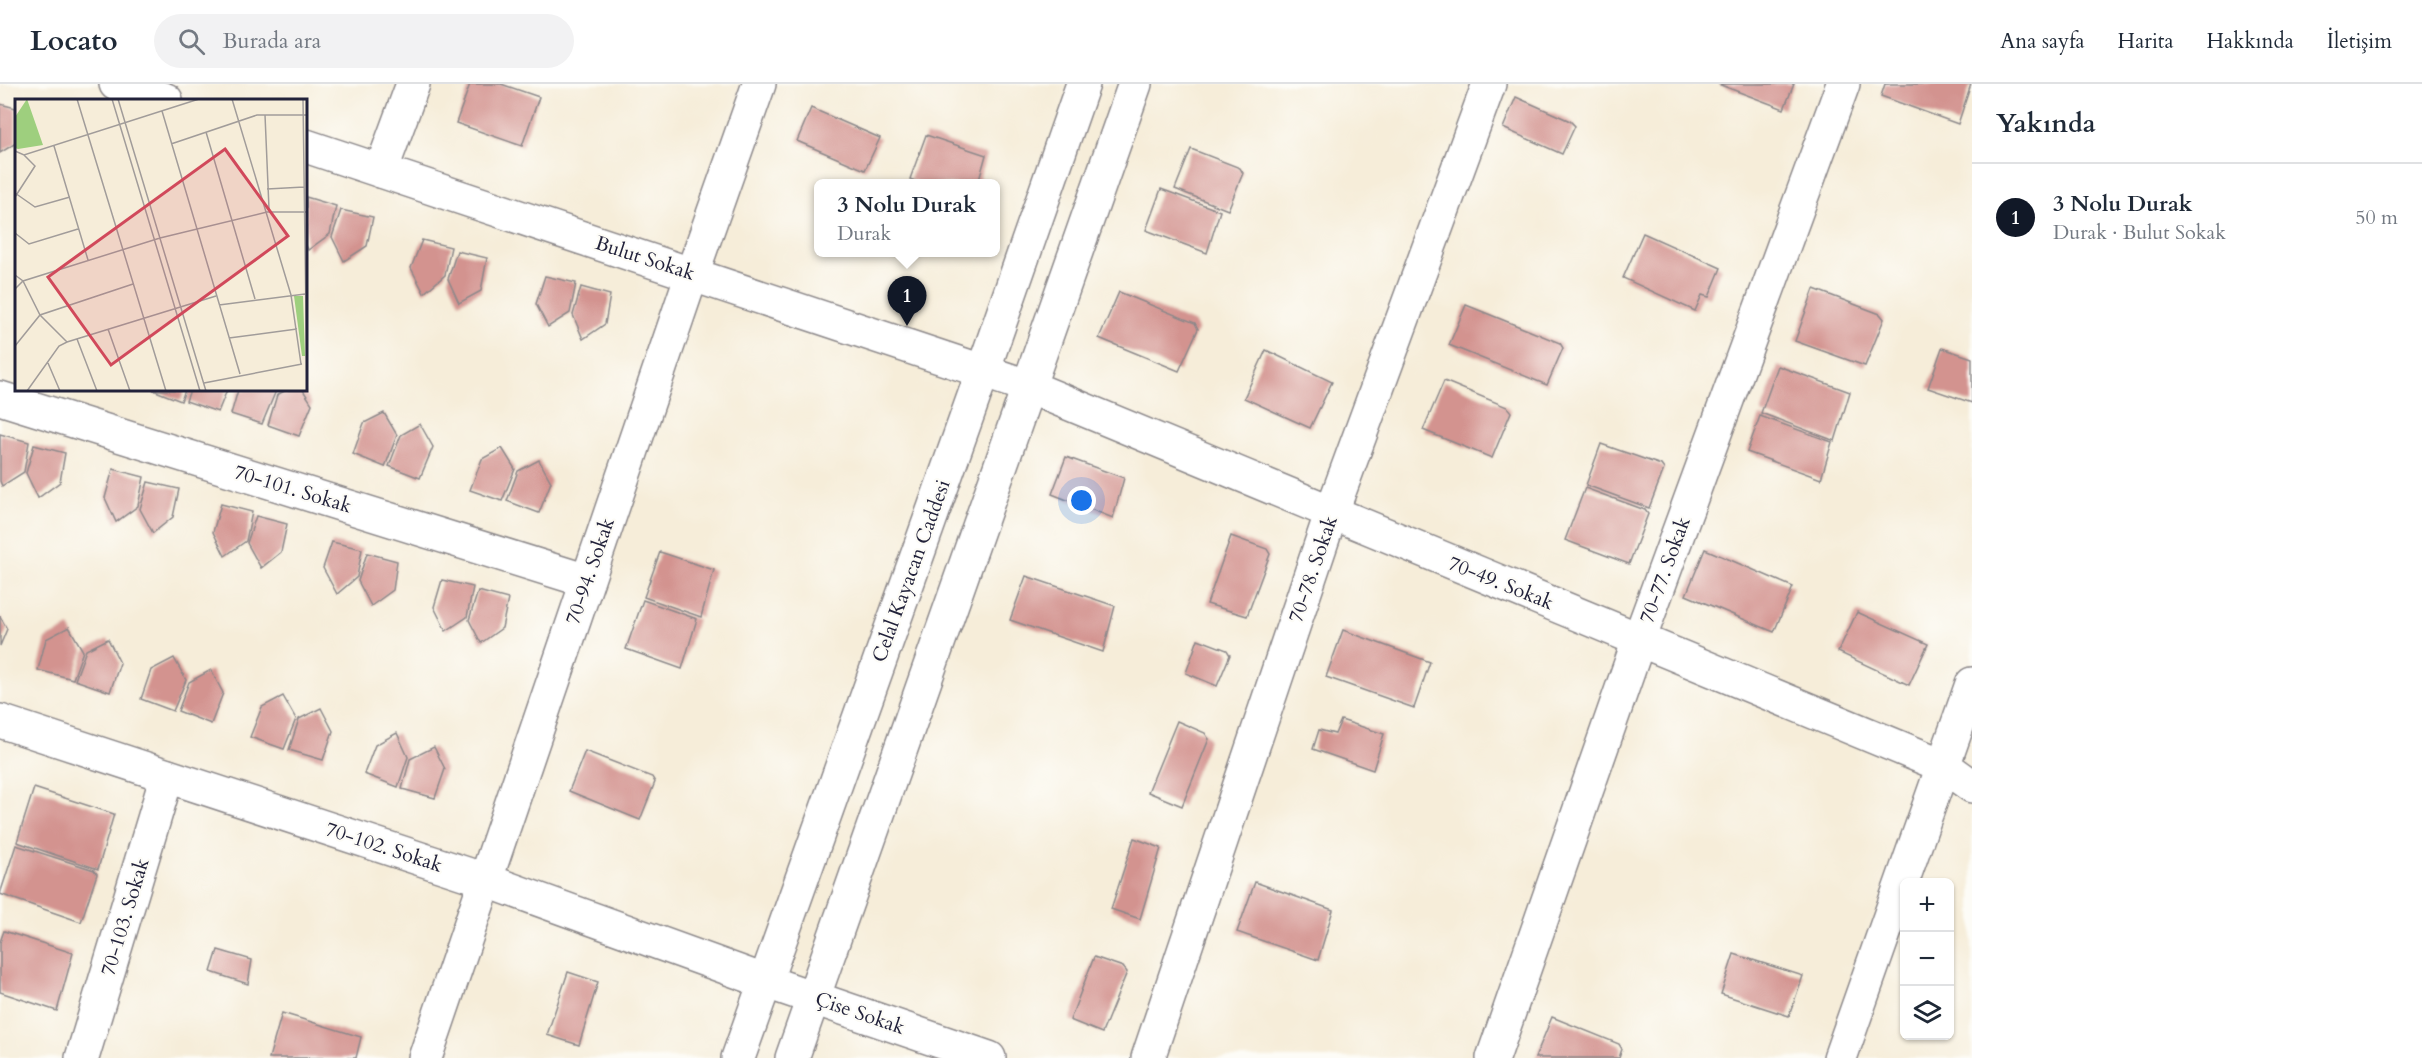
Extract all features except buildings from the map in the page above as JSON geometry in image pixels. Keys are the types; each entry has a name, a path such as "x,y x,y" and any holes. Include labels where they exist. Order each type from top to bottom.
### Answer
{"street":[{"path":"116,84 163,99"},
{"path":"381,171 413,84"},
{"name":"70-94. Sokak","path":"424,1058 759,84"},
{"name":"Celal Kayacan Caddesi","path":"738,1058 1083,84"},
{"path":"792,1058 1135,84"},
{"name":"70-78. Sokak","path":"1148,1058 1331,514 1490,84"},
{"name":"70-77. Sokak","path":"1493,1058 1639,640 1843,84"},
{"name":"Bulut Sokak","path":"308,147 1027,386"},
{"name":"70-49. Sokak","path":"1027,386 1331,514 1962,770"},
{"name":"70-101. Sokak","path":"0,398 587,581"},
{"path":"1840,1058 1962,770 1972,684"},
{"name":"70-102. Sokak","path":"0,721 485,880 764,981"},
{"name":"70-103. Sokak","path":"82,1058 167,776"},
{"name":"Çise Sokak","path":"764,981 989,1058"}],"place":[{"name":"3 Nolu Durak","path":"907,326"}]}
